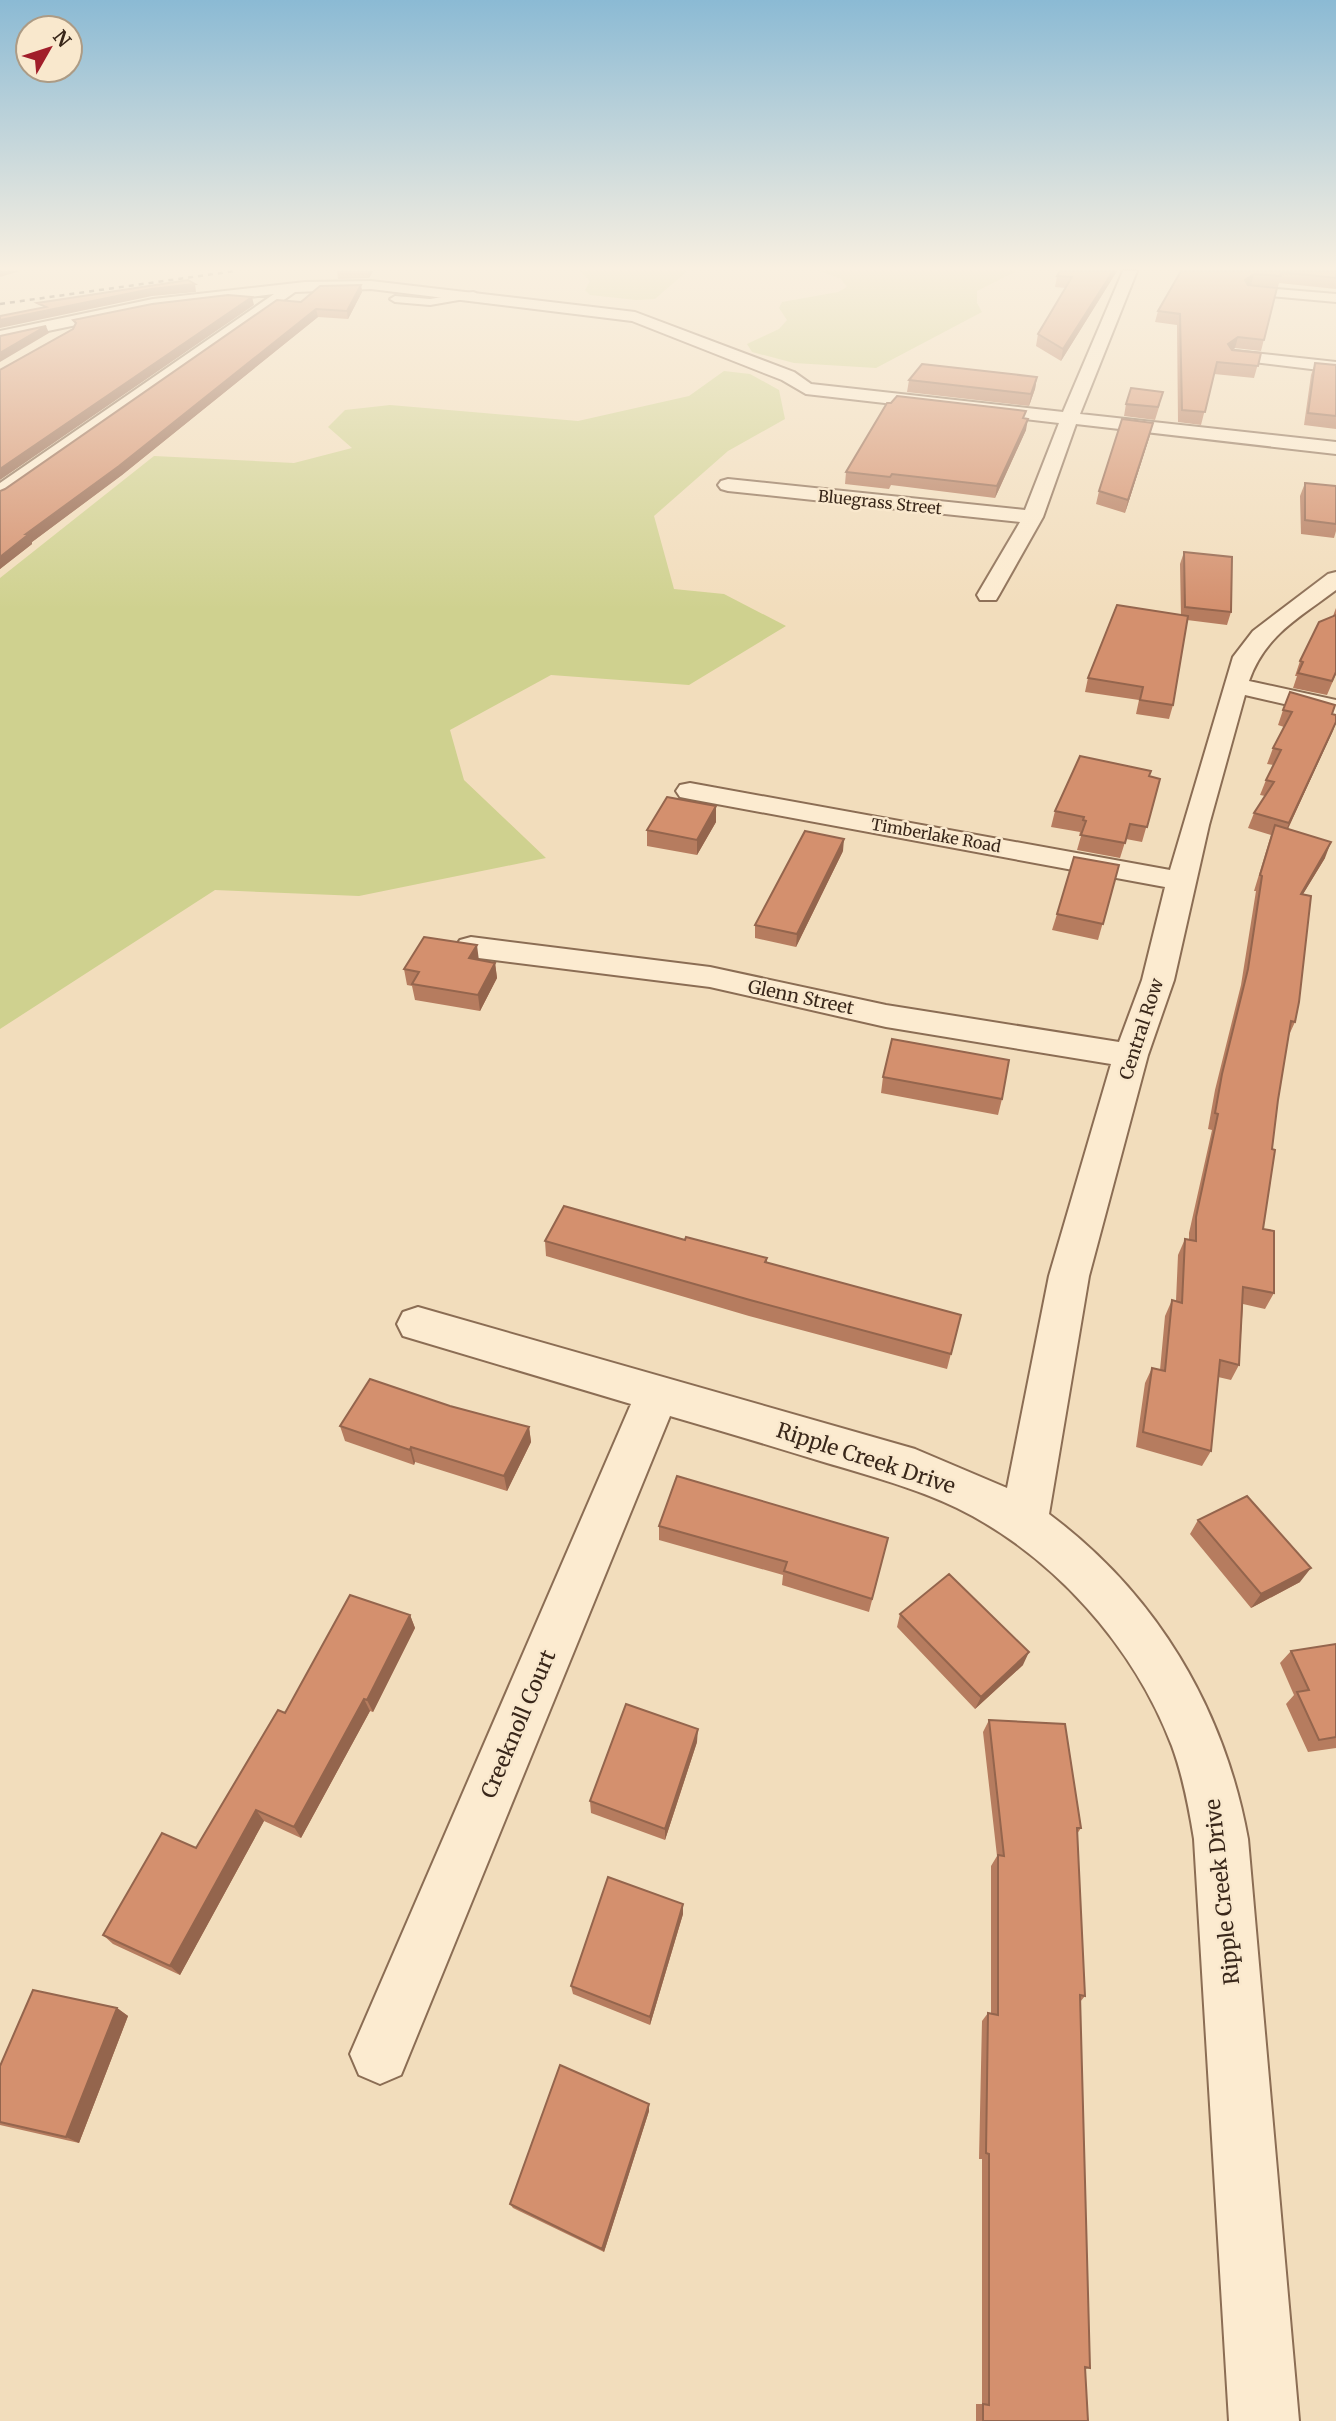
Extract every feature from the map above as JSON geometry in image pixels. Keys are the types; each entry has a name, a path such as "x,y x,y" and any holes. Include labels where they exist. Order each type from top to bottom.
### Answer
{"street":[{"path":"0,492 153,384"},
{"path":"801,384 806,389 1336,448"},
{"path":"988,595 1033,517 1083,384"},
{"name":"Bluegrass Street","path":"728,485 1033,517"},
{"name":"Central Row","path":"1024,1522 1069,1276 1131,1055 1158,980 1195,825 1235,685 1245,657 1261,636 1336,579"},
{"path":"1235,685 1336,708"},
{"name":"Timberlake Road","path":"690,791 1182,881"},
{"name":"Glenn Street","path":"471,947 710,977 913,1021 1131,1055"},
{"name":"Ripple Creek Drive","path":"418,1324 915,1469 960,1486 1024,1522 1075,1561 1146,1644 1192,1730 1211,1787 1222,1839 1264,2421"},
{"name":"Creeknoll Court","path":"380,2054 657,1394"}],"green space":[{"path":"706,384 768,384 779,390 785,419 728,451 654,516 674,589 724,594 786,626 689,685 551,675 450,730 464,780 546,858 359,896 215,890 0,1029 0,578 154,456 294,463 352,448 328,427 345,410 390,405 578,421 689,396"}],"building":[{"path":"0,384 125,384 0,469"},
{"path":"156,384 222,384 119,466 26,534 29,534 0,557 0,491"},
{"path":"944,384 1035,384 1031,394"},
{"path":"1181,384 1212,384 1205,412 1182,410"},
{"path":"1312,384 1336,384 1336,416 1308,413"},
{"path":"1131,388 1163,392 1158,407 1126,404"},
{"path":"897,396 1026,411 1023,418 1028,419 997,486 892,474 890,477 846,472 887,403 891,403"},
{"path":"1122,419 1153,423 1128,500 1099,491"},
{"path":"1305,483 1336,486 1336,524 1305,520"},
{"path":"1184,552 1232,557 1231,612 1185,607"},
{"path":"1117,605 1188,616 1173,705 1140,700 1143,687 1088,678"},
{"path":"1336,615 1336,672 1332,681 1298,673 1303,662 1300,661 1319,622"},
{"path":"1290,692 1335,705 1332,714 1336,715 1336,722 1289,823 1254,813 1274,782 1266,780 1281,750 1273,748 1292,712 1283,710"},
{"path":"1080,756 1151,771 1149,776 1160,779 1147,827 1130,824 1125,843 1081,835 1086,821 1083,820 1084,817 1055,811"},
{"path":"667,797 716,806 697,840 647,830"},
{"path":"1275,825 1331,842 1301,894 1311,896 1299,1002 1295,1022 1291,1021 1278,1100 1272,1149 1275,1150 1263,1229 1274,1231 1274,1293 1243,1287 1239,1365 1220,1360 1211,1451 1143,1432 1152,1368 1165,1371 1172,1300 1182,1303 1185,1239 1196,1241 1196,1217 1218,1114 1215,1113 1222,1074 1248,969 1262,876 1260,875"},
{"path":"805,831 844,839 797,934 755,925"},
{"path":"1074,857 1119,865 1103,924 1057,914"},
{"path":"424,937 477,945 469,958 495,963 478,995 412,984 419,972 404,969"},
{"path":"892,1039 1009,1060 1002,1099 883,1077"},
{"path":"564,1206 685,1240 686,1237 767,1258 765,1262 961,1315 951,1354 545,1241"},
{"path":"370,1379 450,1406 529,1427 504,1476 411,1447 410,1450 340,1426"},
{"path":"677,1476 888,1538 872,1599 784,1571 787,1562 659,1526"},
{"path":"1247,1496 1311,1568 1261,1594 1198,1520"},
{"path":"949,1574 1029,1652 981,1697 900,1614"},
{"path":"350,1595 410,1615 367,1700 364,1699 294,1827 256,1810 170,1966 103,1935 162,1833 196,1848 278,1710 285,1713"},
{"path":"1336,1644 1336,1737 1319,1740 1297,1692 1309,1690 1291,1651"},
{"path":"626,1704 698,1729 665,1829 590,1801"},
{"path":"989,1720 1065,1724 1081,1828 1077,1828 1085,1996 1080,1995 1090,2368 1085,2367 1088,2421 983,2421 983,2404 989,2405 989,2154 986,2153 988,2013 998,2015 998,1855 1004,1856"},
{"path":"608,1877 683,1904 650,2017 571,1986"},
{"path":"33,1990 117,2008 66,2137 0,2122 0,2066"},
{"path":"560,2065 649,2104 602,2249 510,2204"}]}
